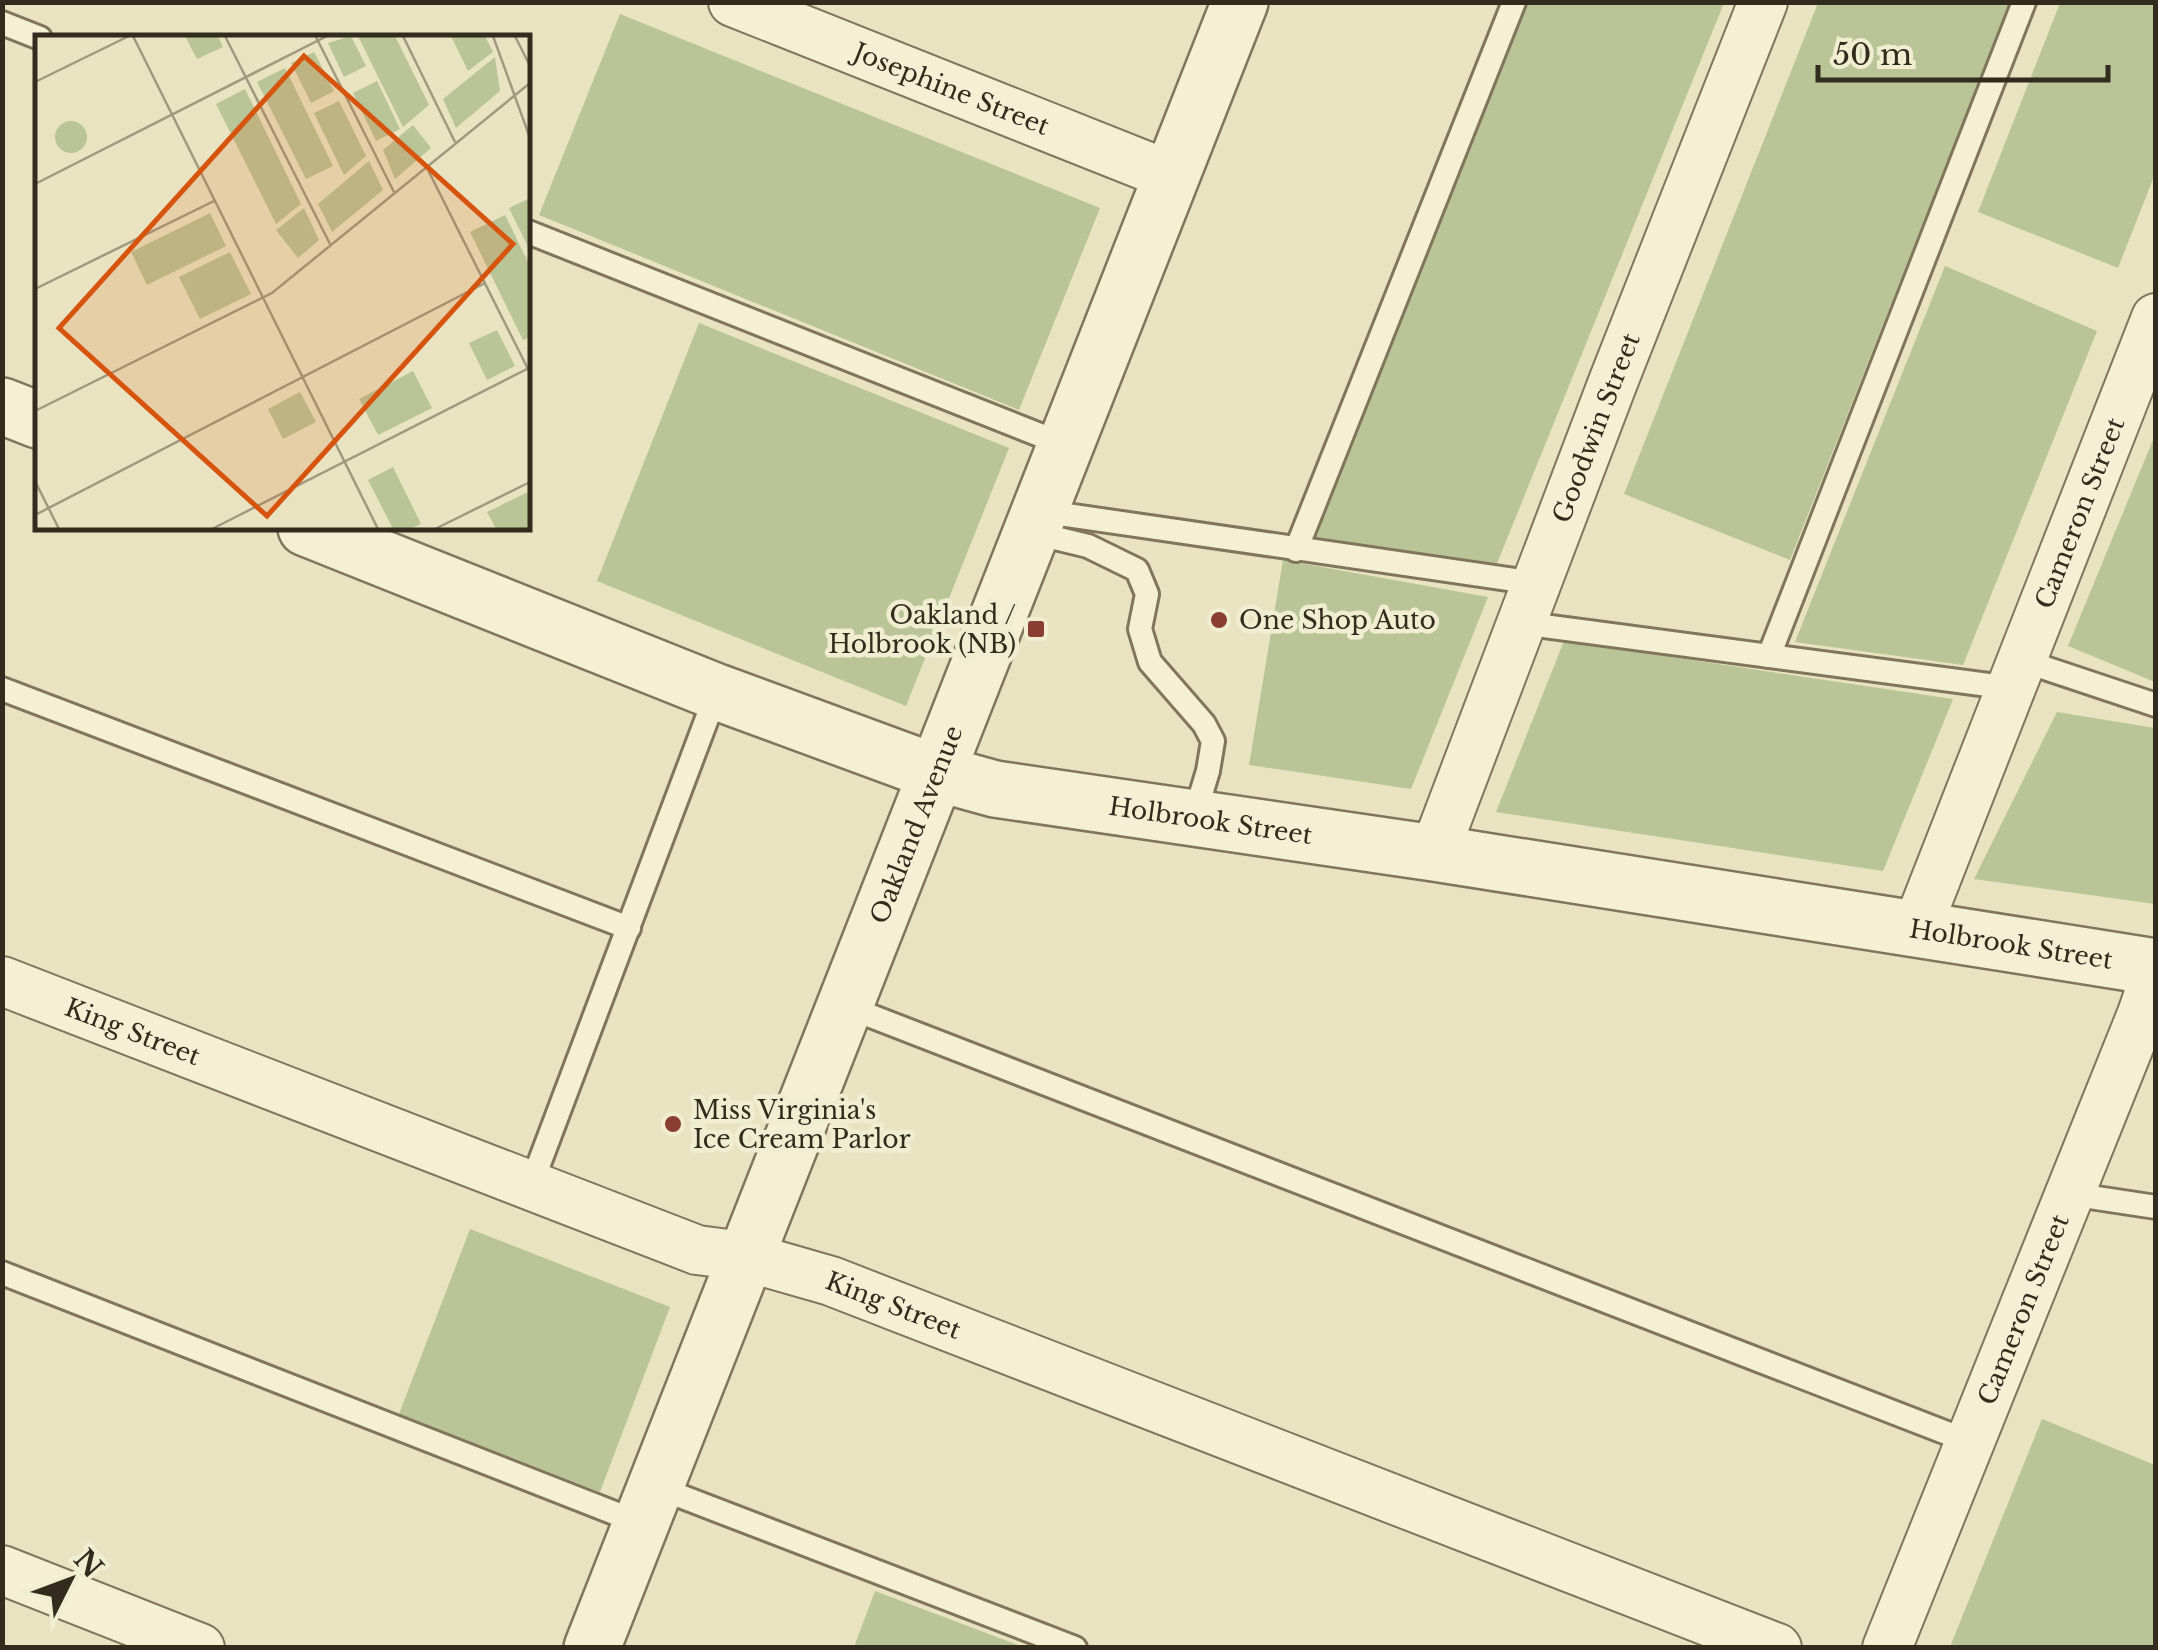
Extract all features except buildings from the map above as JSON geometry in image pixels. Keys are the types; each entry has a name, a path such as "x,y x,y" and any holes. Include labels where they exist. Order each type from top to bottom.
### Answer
{"street":[{"name":"Josephine Street","path":"734,2 1171,176"},
{"name":"Oakland Avenue","path":"592,1648 1240,2"},
{"name":"Goodwin Street","path":"1434,853 1763,2"},
{"name":"Cameron Street","path":"1916,930 2156,318"},
{"path":"2,406 35,419"},
{"name":"Holbrook Street","path":"311,530 717,692 937,773 995,789 1434,853 2156,970"},
{"name":"Cameron Street","path":"1887,1648 2156,970"},
{"name":"King Street","path":"2,981 697,1250 744,1256 830,1281 1777,1648"},
{"path":"2,1570 200,1648"}],"lane":[{"path":"1296,550 1514,2"},
{"path":"1769,656 2024,2"},
{"path":"2,23 35,36"},
{"path":"530,233 1065,445"},
{"path":"1034,522 1296,550 1769,656 2016,674 2156,705"},
{"path":"1034,522 1137,570 1147,594 1140,628 1150,662 1204,724 1213,741 1194,817"},
{"path":"2,689 628,928"},
{"path":"531,1186 717,692"},
{"path":"844,1006 1970,1442"},
{"path":"2070,1194 2156,1207"},
{"path":"2,1273 647,1504 1075,1648"}],"green space":[{"path":"1524,3 1724,3 1496,566 1311,541"},
{"path":"1818,3 2010,3 1790,560 1624,494"},
{"path":"2060,3 2156,4 2155,174 2118,268 1978,212"},
{"path":"620,14 1100,208 1019,410 539,215"},
{"path":"1945,266 2097,331 1963,665 1795,642"},
{"path":"699,323 1009,448 906,706 597,581"},
{"path":"2155,435 2155,682 2068,646"},
{"path":"1283,560 1488,597 1411,789 1249,765"},
{"path":"1564,641 1953,699 1883,871 1496,812"},
{"path":"2057,712 2155,728 2155,904 1974,879"},
{"path":"470,1229 670,1307 600,1492 399,1414"},
{"path":"2042,1419 2155,1465 2155,1647 1950,1647"},
{"path":"875,1591 1023,1647 854,1647"}],"place":[{"name":"One Shop Auto","path":"1219,620"},
{"name":"Oakland / Holbrook (NB)","path":"1036,629"},
{"name":"Miss Virginia's Ice Cream Parlor","path":"673,1124"}]}
